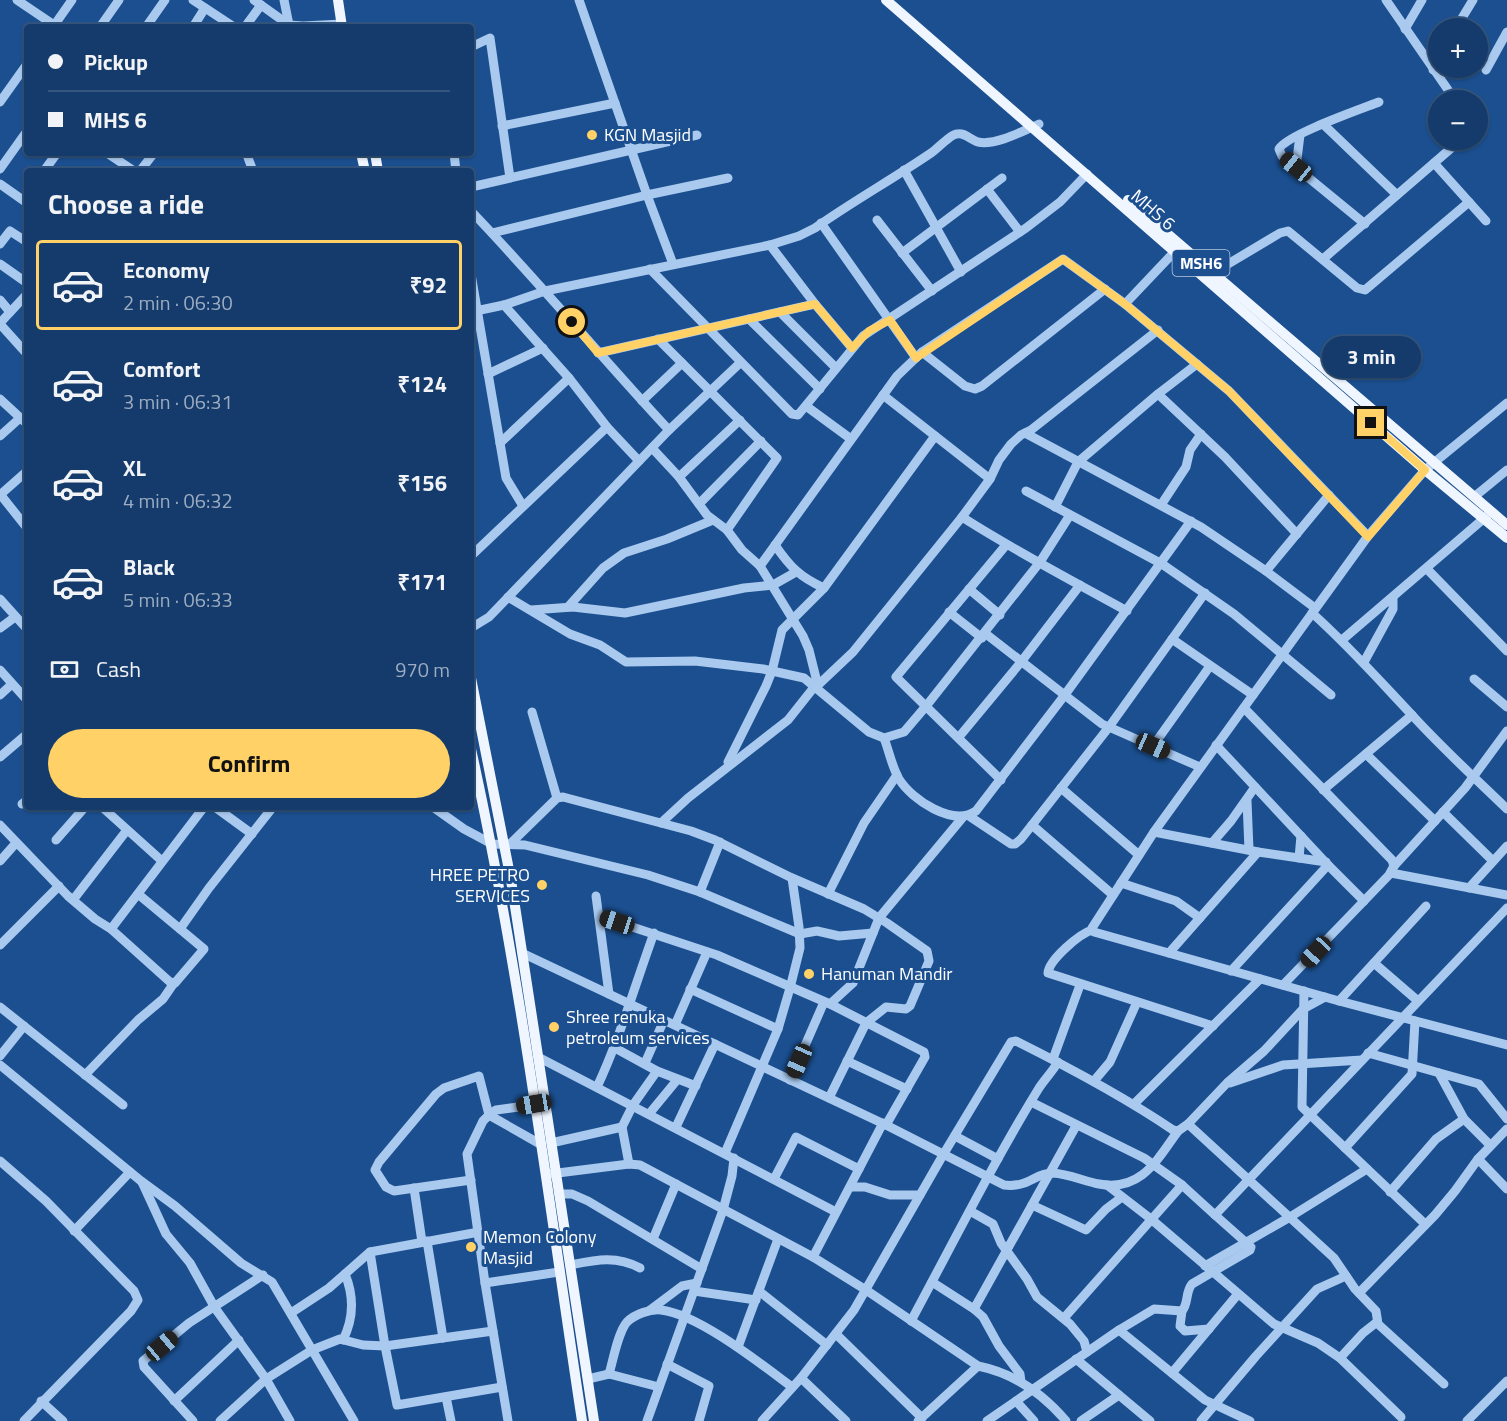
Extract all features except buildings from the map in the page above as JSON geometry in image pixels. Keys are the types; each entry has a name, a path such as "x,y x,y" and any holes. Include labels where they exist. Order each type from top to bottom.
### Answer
{"main road":[{"path":"338,0 342,24"},
{"name":"MHS 6","path":"886,0 1036,125 1087,174 1178,248 1425,470 1488,515 1507,538"},
{"name":"MSH6","path":"896,0 1178,248 1212,273 1474,497 1488,515 1507,525"},
{"path":"474,692 507,843 538,1057 539,1104"},
{"path":"474,763 492,844 546,1144 559,1272 582,1421"},
{"path":"550,1174 559,1194 594,1421"}],"street":[{"path":"17,0 52,24"},
{"path":"56,24 72,0"},
{"path":"102,24 119,0"},
{"path":"148,24 165,0"},
{"path":"193,0 229,24"},
{"path":"284,0 288,24"},
{"path":"579,0 647,195 674,264"},
{"path":"1386,0 1428,62"},
{"path":"1405,28 1422,0"},
{"path":"1462,18 1473,0"},
{"path":"247,24 258,2 286,24"},
{"path":"195,24 205,8"},
{"path":"1488,66 1507,32"},
{"path":"474,46 490,38 510,178"},
{"path":"0,102 24,68"},
{"path":"1365,224 1282,156 1280,149 1283,143 1323,124 1379,102"},
{"path":"502,126 615,103"},
{"path":"1323,124 1397,195"},
{"path":"523,506 506,478 488,374 474,311 504,305 545,291 770,245 799,236 904,171 957,134 980,143 989,142 1020,133 1036,125"},
{"path":"0,169 24,135"},
{"path":"474,186 632,152 697,135"},
{"path":"1296,167 1300,135"},
{"path":"1323,259 1449,150"},
{"path":"111,156 129,168"},
{"path":"142,168 152,156"},
{"path":"1434,163 1486,221"},
{"path":"904,171 961,272"},
{"path":"650,269 740,363 792,414 798,415 852,348 869,331 890,320 1020,232 1060,202 1087,174"},
{"path":"492,233 647,195 728,178"},
{"path":"902,253 1002,178"},
{"path":"0,184 24,198"},
{"path":"987,189 1020,232"},
{"path":"1212,273 1280,233 1288,231 1357,288 1365,290 1469,202"},
{"path":"474,214 669,430"},
{"path":"877,220 932,291"},
{"path":"821,223 890,320 919,355 965,386 975,389 982,386 1104,289"},
{"path":"0,244 10,231 24,240"},
{"path":"770,245 852,348"},
{"path":"1125,304 1178,248"},
{"path":"760,566 897,376 919,355 1063,259 1158,330 1229,391 1368,537"},
{"path":"0,264 24,281"},
{"path":"24,297 0,324 24,350"},
{"path":"0,300 10,312"},
{"path":"598,353 815,304"},
{"path":"504,305 569,378 607,427 639,461"},
{"path":"780,312 836,368"},
{"path":"749,319 820,389"},
{"path":"661,823 726,767 788,720 815,686 853,652 962,517 990,479 999,460 1011,444 1158,330"},
{"path":"658,339 776,456 776,460 727,530"},
{"path":"488,374 543,348"},
{"path":"642,401 682,363"},
{"path":"474,626 489,617 669,430 740,363"},
{"path":"1055,507 1077,462 1197,364"},
{"path":"500,443 569,378"},
{"path":"1158,394 1226,457 1297,534"},
{"path":"883,396 990,479"},
{"path":"0,399 24,421 0,436"},
{"path":"1092,930 1093,924 1154,832 1368,537 1433,462 1507,403"},
{"path":"806,406 851,439"},
{"path":"680,477 740,420"},
{"path":"474,553 607,427"},
{"path":"1025,433 1191,521 1266,571 1314,610 1412,715 1507,809"},
{"path":"1161,505 1186,467 1190,450 1201,434"},
{"path":"726,767 772,671 780,635 824,588 935,436"},
{"path":"699,504 761,441"},
{"path":"652,448 680,477 713,520 727,530 742,550 760,566 809,650 816,678 815,686"},
{"path":"1474,497 1507,470"},
{"path":"24,474 0,495 24,524"},
{"path":"1026,491 1162,564 1234,614 1331,695"},
{"path":"1266,571 1329,495"},
{"path":"508,597 570,634 600,645 626,662 696,661 772,671 804,678 869,732 884,738 904,732 927,705 984,636 1040,562 1070,515"},
{"path":"1342,640 1488,515"},
{"path":"962,517 1006,545 1126,611"},
{"path":"568,607 603,567 624,553 668,539 713,520"},
{"path":"790,1080 827,1003 853,983 879,918 966,816 982,806 1162,564 1191,521"},
{"path":"775,545 796,572 824,588"},
{"path":"1001,780 896,676 1006,545"},
{"path":"1427,568 1507,651"},
{"path":"531,610 568,607 625,613 744,588 773,585 796,572"},
{"path":"959,737 1080,585"},
{"path":"969,589 1000,615"},
{"path":"884,738 897,775 908,790 919,799 944,813 966,816 1011,844 1018,842 1108,727 1205,593"},
{"path":"1364,662 1393,609 1393,597"},
{"path":"0,599 24,626"},
{"path":"949,612 1108,727 1200,767"},
{"path":"0,628 15,616"},
{"path":"1172,639 1253,695"},
{"path":"1153,746 1210,666"},
{"path":"0,669 24,697"},
{"path":"1474,679 1507,707"},
{"path":"0,695 12,684"},
{"path":"1244,708 1392,861 1393,869"},
{"path":"532,711 557,798"},
{"path":"1323,790 1412,715"},
{"path":"1283,985 1364,901 1503,745 1507,731"},
{"path":"2,752 24,736"},
{"path":"1216,745 1364,901"},
{"path":"1366,754 1435,821"},
{"path":"828,894 864,823 897,775"},
{"path":"1212,843 1247,801 1255,787"},
{"path":"1061,788 1139,855"},
{"path":"507,843 557,798 563,797 703,835 879,918 927,951 929,961 908,1009 886,1007 866,1023 829,1098"},
{"path":"1169,953 1253,851 1247,801"},
{"path":"56,840 82,810"},
{"path":"105,810 162,861"},
{"path":"111,929 202,810"},
{"path":"219,810 252,834"},
{"path":"180,929 271,810"},
{"path":"437,810 464,829 492,844 507,843 648,875 700,892 800,934 817,931 839,936 873,933"},
{"path":"1443,812 1493,861"},
{"path":"0,825 73,900 174,983"},
{"path":"1032,825 1113,895"},
{"path":"73,900 127,830"},
{"path":"1154,832 1327,864"},
{"path":"1299,858 1301,836"},
{"path":"0,861 16,843"},
{"path":"700,892 720,843"},
{"path":"1469,888 1507,846"},
{"path":"1231,971 1327,864"},
{"path":"1393,869 1507,895"},
{"path":"647,1421 723,1210 732,1176 729,1155 778,1029 790,988 800,948 792,878"},
{"path":"1120,883 1176,901 1200,918"},
{"path":"0,945 59,886"},
{"path":"85,1075 138,1020 163,999 204,949 138,894"},
{"path":"596,896 609,994"},
{"path":"1339,1001 1426,906"},
{"path":"1215,1215 1507,908"},
{"path":"599,916 707,952 827,1003 924,1052 925,1058 859,1169 813,1257"},
{"path":"1092,930 1324,997 1507,1046"},
{"path":"1092,930 1079,936 1053,961 1047,971 1052,976 1213,1026"},
{"path":"597,1087 615,1048 654,933"},
{"path":"675,1025 707,952"},
{"path":"522,953 885,1124 988,1178 1004,1185 1014,1186 1023,1185 1050,1173 1107,1185 1133,1180 1147,1173 1178,1131 1264,1051 1303,1009 1324,997"},
{"path":"1374,963 1418,1001"},
{"path":"1134,1104 1260,979"},
{"path":"911,1321 988,1178 1055,1061 1080,985"},
{"path":"690,989 778,1029"},
{"path":"1304,991 1302,1106 1425,1224"},
{"path":"1094,1081 1110,1062 1137,1002"},
{"path":"0,1007 123,1105"},
{"path":"645,1063 664,1020"},
{"path":"1345,1148 1412,1074 1415,1021"},
{"path":"1,1051 24,1026"},
{"path":"766,1420 826,1345 837,1335 866,1290 1011,1042 1016,1041 1094,1081 1178,1131"},
{"path":"676,1127 715,1044"},
{"path":"615,1048 676,1080 696,1086"},
{"path":"1227,1083 1283,1065 1365,1056 1479,1084 1507,1119"},
{"path":"538,1057 836,1212"},
{"path":"847,1061 907,1089"},
{"path":"0,1065 141,1181 175,1206 241,1263 272,1281 354,1421"},
{"path":"628,1164 622,1127 633,1106 657,1071"},
{"path":"1439,1073 1464,1119 1490,1145"},
{"path":"471,1180 394,1191 375,1170 436,1094 444,1088 479,1076 489,1114 546,1144 622,1127"},
{"path":"650,1114 676,1080"},
{"path":"1031,1102 1144,1158 1182,1185 1245,1243"},
{"path":"508,1421 484,1283 467,1154 483,1121 489,1114 496,1110 539,1104"},
{"path":"1390,1192 1436,1139 1464,1119"},
{"path":"1188,1124 1335,1258 1359,1293 1376,1311 1377,1322 1444,1384"},
{"path":"974,1309 1076,1126"},
{"path":"1359,1293 1446,1203 1478,1159 1507,1130"},
{"path":"955,1136 998,1160"},
{"path":"774,1179 796,1137 859,1169"},
{"path":"1478,1159 1507,1189"},
{"path":"0,1161 46,1201 134,1291 138,1300 131,1311 24,1421"},
{"path":"550,1174 628,1164 640,1165 813,1257 978,1366 1000,1372 1022,1382 1066,1421"},
{"path":"1209,1329 1185,1331 1180,1326 1189,1288 1209,1269 1245,1243 1366,1169"},
{"path":"74,1231 130,1172"},
{"path":"141,1181 166,1234 190,1263 215,1308 266,1379 290,1421"},
{"path":"652,1239 676,1184"},
{"path":"1107,1185 1151,1218 1282,1329 1318,1343 1340,1358 1401,1417"},
{"path":"1064,1318 1182,1185"},
{"path":"850,1187 865,1187 890,1194 920,1195"},
{"path":"414,1188 443,1338"},
{"path":"559,1194 579,1196 702,1269"},
{"path":"1032,1205 1086,1230 1106,1209 1122,1197"},
{"path":"970,1211 993,1224 1001,1243 1037,1297 1064,1318 1081,1337 1087,1352"},
{"path":"291,1313 324,1292 370,1252 479,1232"},
{"path":"738,1347 778,1239"},
{"path":"370,1252 384,1346 397,1405 502,1387"},
{"path":"570,1265 612,1258 624,1260 640,1268"},
{"path":"484,1283 559,1272"},
{"path":"343,1340 349,1328 352,1303 350,1284 345,1274"},
{"path":"193,1421 144,1367 143,1362 189,1323 263,1275"},
{"path":"1201,1421 1317,1289 1346,1276"},
{"path":"932,1282 983,1317 999,1346 1020,1374 1022,1382"},
{"path":"609,1374 623,1328 632,1318 648,1311 682,1286 757,1296 826,1345"},
{"path":"1172,1373 1238,1294"},
{"path":"987,1421 1119,1330 1154,1309 1182,1311"},
{"path":"648,1311 663,1310 684,1316 738,1347 792,1387"},
{"path":"1340,1358 1363,1333 1377,1322"},
{"path":"1119,1330 1205,1400 1250,1421"},
{"path":"220,1421 266,1379 312,1350 343,1340 363,1345 384,1346 493,1331"},
{"path":"837,1335 920,1419 978,1366"},
{"path":"174,1401 239,1340"},
{"path":"1076,1359 1150,1421"},
{"path":"667,1364 708,1386 699,1421"},
{"path":"588,1378 609,1374 659,1387"},
{"path":"801,1378 846,1421"},
{"path":"1468,1421 1507,1380"},
{"path":"1081,1421 1119,1395"},
{"path":"446,1397 451,1421"},
{"path":"41,1401 63,1421"},
{"path":"1016,1401 1034,1421"}],"place":[{"name":"KGN Masjid","path":"592,135"},
{"name":"HREE PETRO SERVICES","path":"542,885"},
{"name":"Hanuman Mandir","path":"809,974"},
{"name":"Shree renuka petroleum services","path":"554,1027"},
{"name":"Memon Colony Masjid","path":"471,1247"}],"route":[{"path":"572,322 598,353 815,304 852,348 869,331 890,320 916,358 1063,259 1125,304 1229,391 1368,537 1425,470 1371,423"}]}
